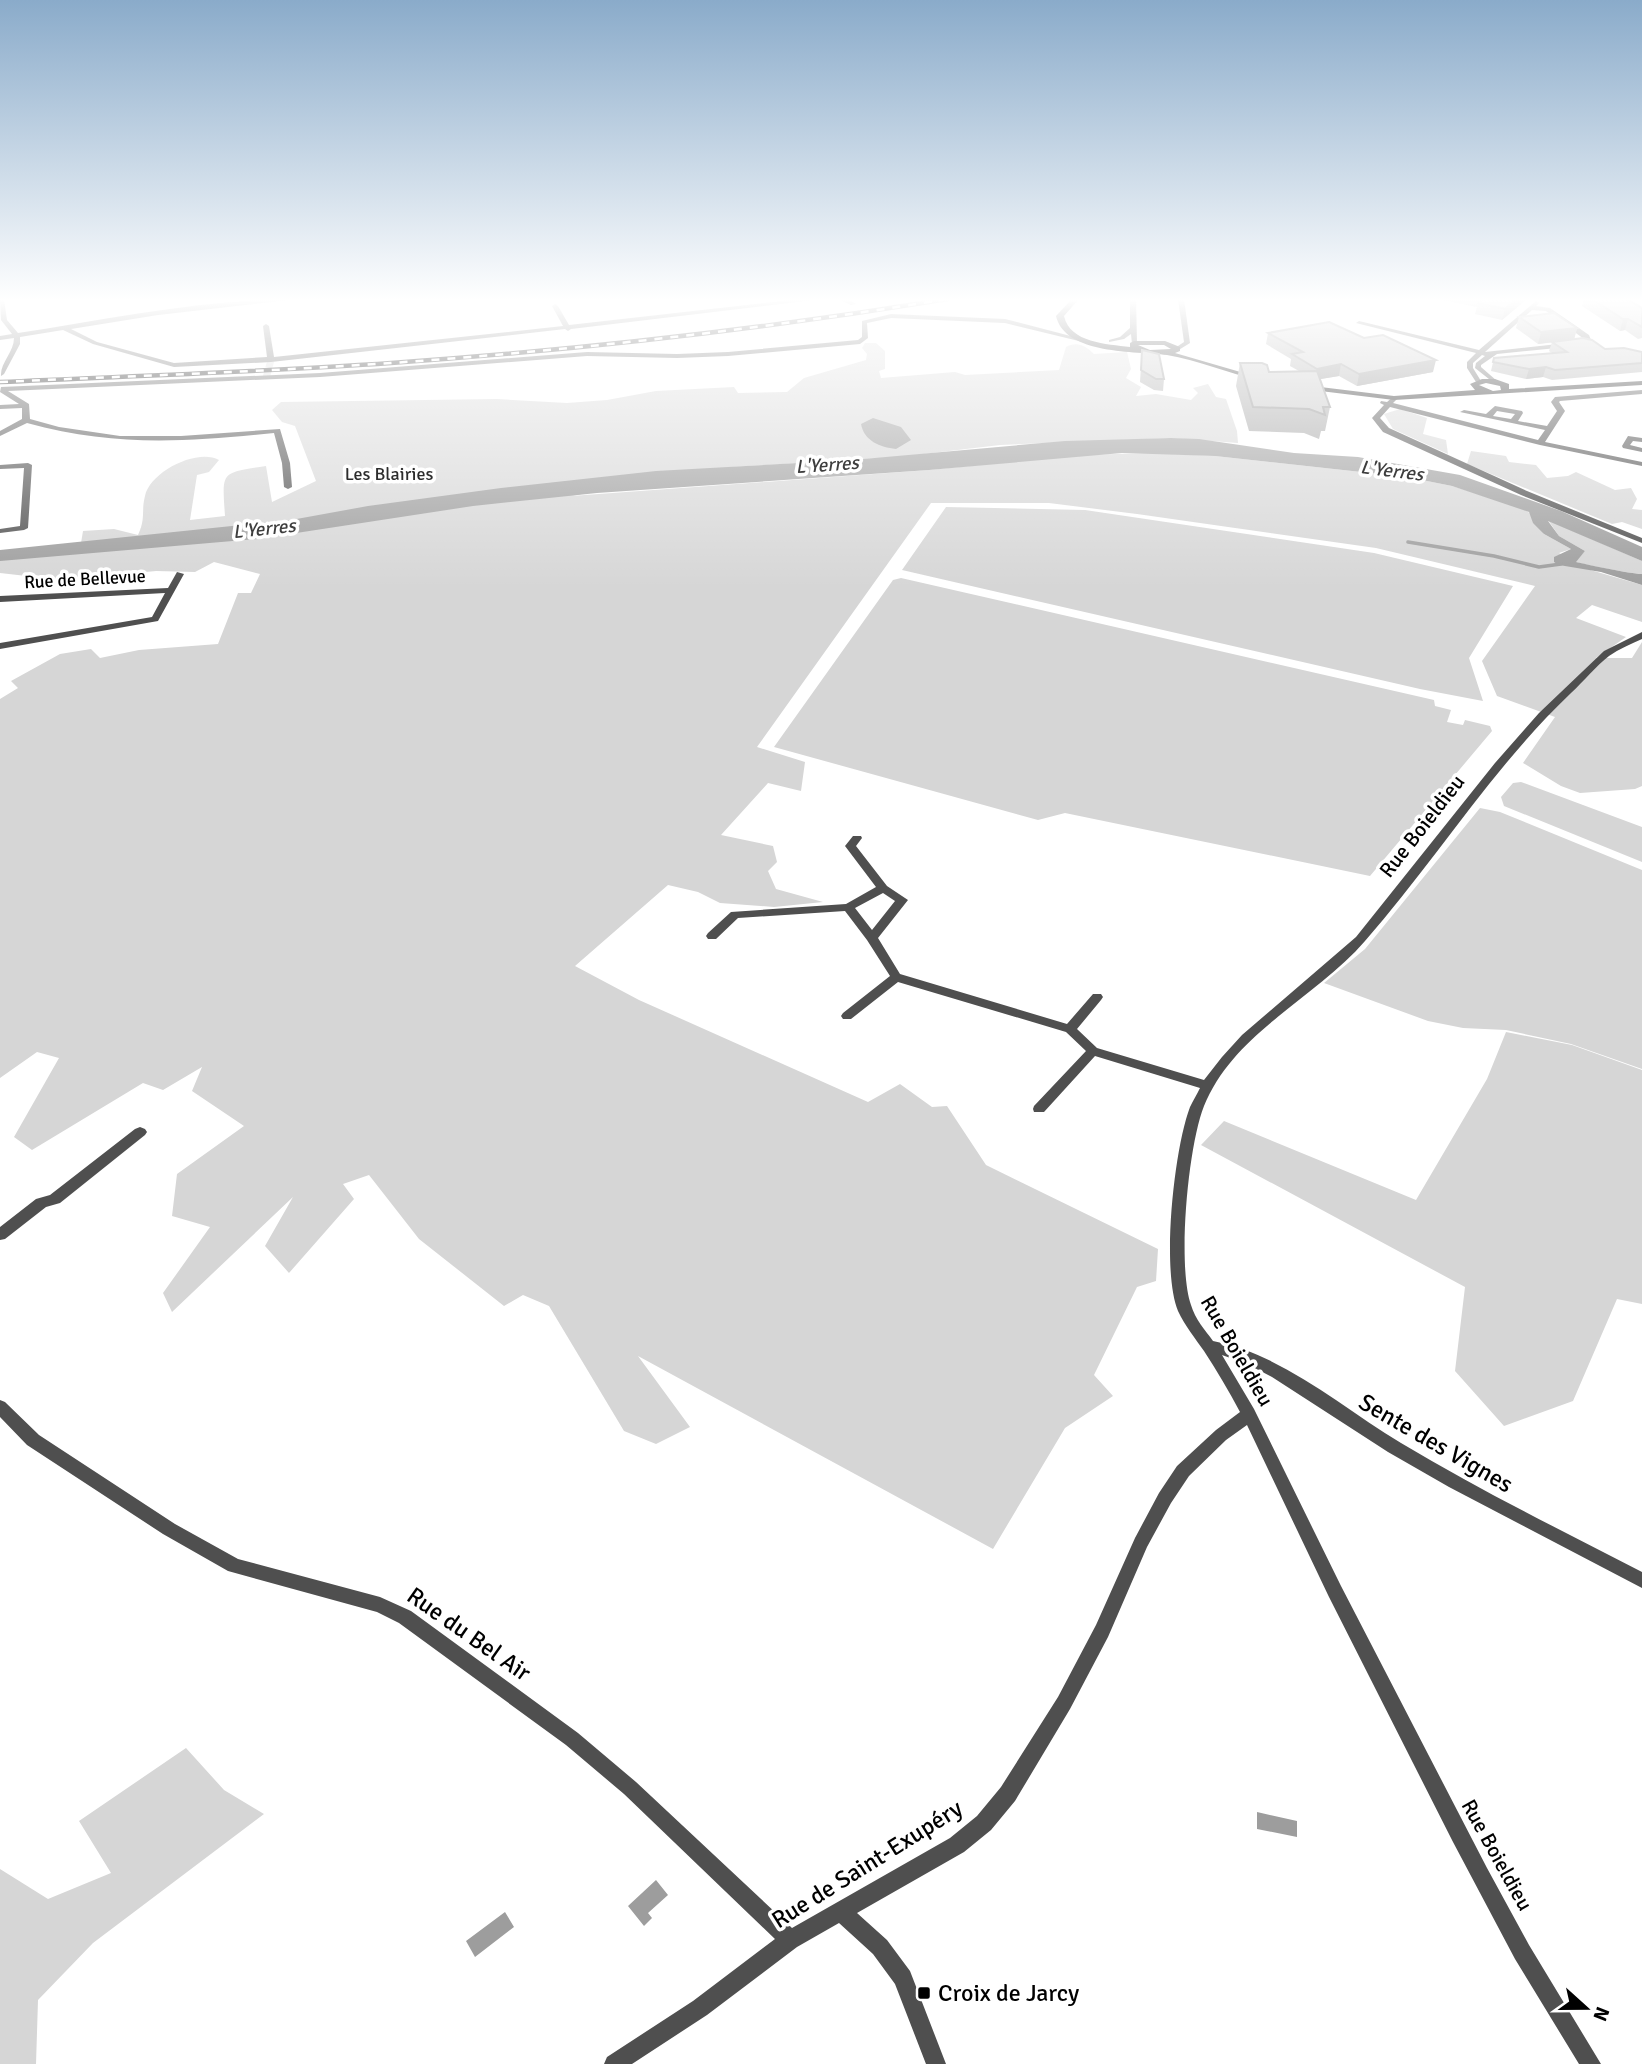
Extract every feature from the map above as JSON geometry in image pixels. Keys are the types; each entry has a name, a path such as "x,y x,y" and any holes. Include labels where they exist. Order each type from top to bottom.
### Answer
{"main road":[{"path":"1367,395 1394,398 1436,395"}],"street":[{"path":"11,395 26,406"},
{"path":"1540,443 1560,411 1555,402 1558,399 1581,395"},
{"path":"1378,397 1386,405 1540,443 1642,464"},
{"path":"1394,398 1376,418 1385,430 1524,493 1642,541"},
{"path":"0,407 26,406"},
{"path":"26,406 26,420"},
{"path":"1464,412 1549,429"},
{"path":"0,434 26,420"},
{"path":"0,425 26,420 84,436 144,442 277,431 286,463 288,487"},
{"path":"1642,440 1632,438 1626,446 1642,450"},
{"path":"0,467 28,465 24,528 0,531"},
{"path":"1,647 155,619 180,574"},
{"name":"Rue de Bellevue","path":"0,599 171,590"},
{"name":"Rue Boieldieu","path":"1591,2064 1564,2023 1466,1847 1249,1414 1185,1311 1178,1287 1177,1258 1182,1195 1193,1120 1208,1086 1233,1054 1360,940 1542,715 1607,653 1642,635"},
{"path":"857,838 850,846 883,888 902,900 872,938"},
{"path":"712,936 735,915 848,907 883,888"},
{"path":"848,907 872,938 896,977 1070,1029 1093,1051 1208,1086"},
{"path":"848,1016 896,977"},
{"path":"1070,1029 1097,997"},
{"path":"1039,1109 1093,1051"},
{"path":"0,1235 41,1203 55,1199 140,1132"},
{"name":"Sente des Vignes","path":"1208,1346 1245,1354 1393,1447 1642,1580"},
{"name":"Rue du Bel Air","path":"0,1407 33,1440 169,1528 234,1566 380,1605 405,1617 572,1739 630,1788 790,1940"},
{"name":"Rue de Saint-Exupéry","path":"614,2064 700,2008 790,1940 957,1845 984,1823 1000,1804 1063,1703 1102,1631 1141,1543 1165,1498 1183,1471 1221,1435 1249,1414"},
{"path":"840,1910 880,1947 903,1978 936,2064"}],"green space":[{"name":"Les Blairies","path":"632,395 1164,395 1191,400 1196,395 1215,395 1226,399 1237,431 1238,443 1171,438 1000,445 898,457 732,467 571,496 929,470 1080,455 1152,453 1215,456 1407,477 1452,486 1523,508 1532,515 1544,534 1571,549 1559,553 1587,569 1642,585 1642,622 1592,605 1576,618 1626,637 1596,658 1632,658 1642,642 1642,786 1635,789 1580,793 1561,786 1523,763 1555,717 1497,696 1482,661 1535,586 1376,548 1137,514 1049,503 931,503 757,747 805,762 801,791 768,783 721,835 773,846 777,862 768,871 776,889 823,902 774,907 720,903 698,892 668,885 575,966 639,1000 868,1102 900,1084 932,1107 947,1106 986,1165 1158,1249 1156,1281 1137,1287 1094,1375 1113,1396 1065,1428 993,1549 638,1356 690,1427 656,1444 624,1431 549,1306 523,1295 504,1306 419,1239 369,1175 343,1184 354,1199 289,1273 265,1246 293,1197 172,1312 163,1293 210,1227 172,1216 177,1174 244,1126 192,1091 202,1067 163,1090 143,1083 32,1150 14,1137 59,1058 37,1052 0,1078 0,699 18,688 11,681 60,654 91,649 100,658 139,650 218,644 238,593 251,593 260,574 214,562 195,572 156,571 62,580 0,573 0,553 81,543 83,531 114,529 138,535 149,487 176,464 199,457 219,460 209,472 197,475 190,520 225,516 225,482 232,473 240,470 266,466 272,502 316,481 295,426 282,422 272,410 281,402 497,399 567,403"},
{"path":"1400,409 1427,418 1423,434 1446,440 1448,454 1393,429 1384,414"},
{"path":"1471,451 1506,456 1509,462 1536,465 1547,478 1568,476 1576,472 1615,490 1631,488 1637,499 1632,509 1642,510 1642,529 1622,522 1612,524 1467,464"},
{"path":"946,507 1085,510 1374,553 1513,586 1469,658 1483,701 1420,689 902,570"},
{"path":"1548,520 1642,561 1642,574 1575,562 1585,551 1559,536"},
{"path":"901,578 1434,700 1435,706 1451,710 1447,722 1463,725 1465,720 1490,726 1492,731 1370,876 1065,813 1038,820 774,747 893,580"},
{"path":"1521,782 1642,827 1642,862 1504,806 1501,797 1513,783"},
{"path":"1480,808 1500,812 1642,870 1642,1069 1571,1044 1506,1030 1463,1028 1428,1021 1324,983 1365,949"},
{"path":"1506,1032 1572,1045 1642,1070 1642,1304 1617,1299 1573,1401 1504,1426 1455,1371 1465,1287 1201,1145 1224,1121 1416,1200 1487,1079"},
{"path":"186,1748 224,1790 264,1814 93,1943 38,2000 36,2064 0,2064 0,1869 48,1899 111,1873 79,1821"}],"water":[{"path":"873,418 901,427 911,440 896,449 874,442 865,435 861,424"},
{"name":"L'Yerres","path":"1199,439 1294,453 1358,457 1460,475 1561,511 1642,547 1642,561 1548,521 1559,536 1585,551 1576,562 1642,574 1642,585 1601,572 1559,565 1554,562 1554,557 1571,549 1544,534 1533,523 1529,512 1452,486 1407,477 1215,456 1122,453 929,470 597,493 473,506 257,539 0,561 0,550 291,520 368,506 501,488 656,471 852,460 1065,441"},
{"path":"1257,1812 1297,1821 1297,1837 1257,1829"},
{"path":"656,1880 668,1895 648,1913 652,1918 644,1926 628,1906"},
{"path":"505,1912 514,1927 475,1957 466,1941"}],"building":[{"path":"1250,395 1326,395 1330,407 1323,407 1325,415 1309,409 1253,407"}],"waterway":[{"path":"1408,542 1494,556 1539,567 1561,564"}],"place":[{"name":"Croix de Jarcy","path":"924,1993"}]}
